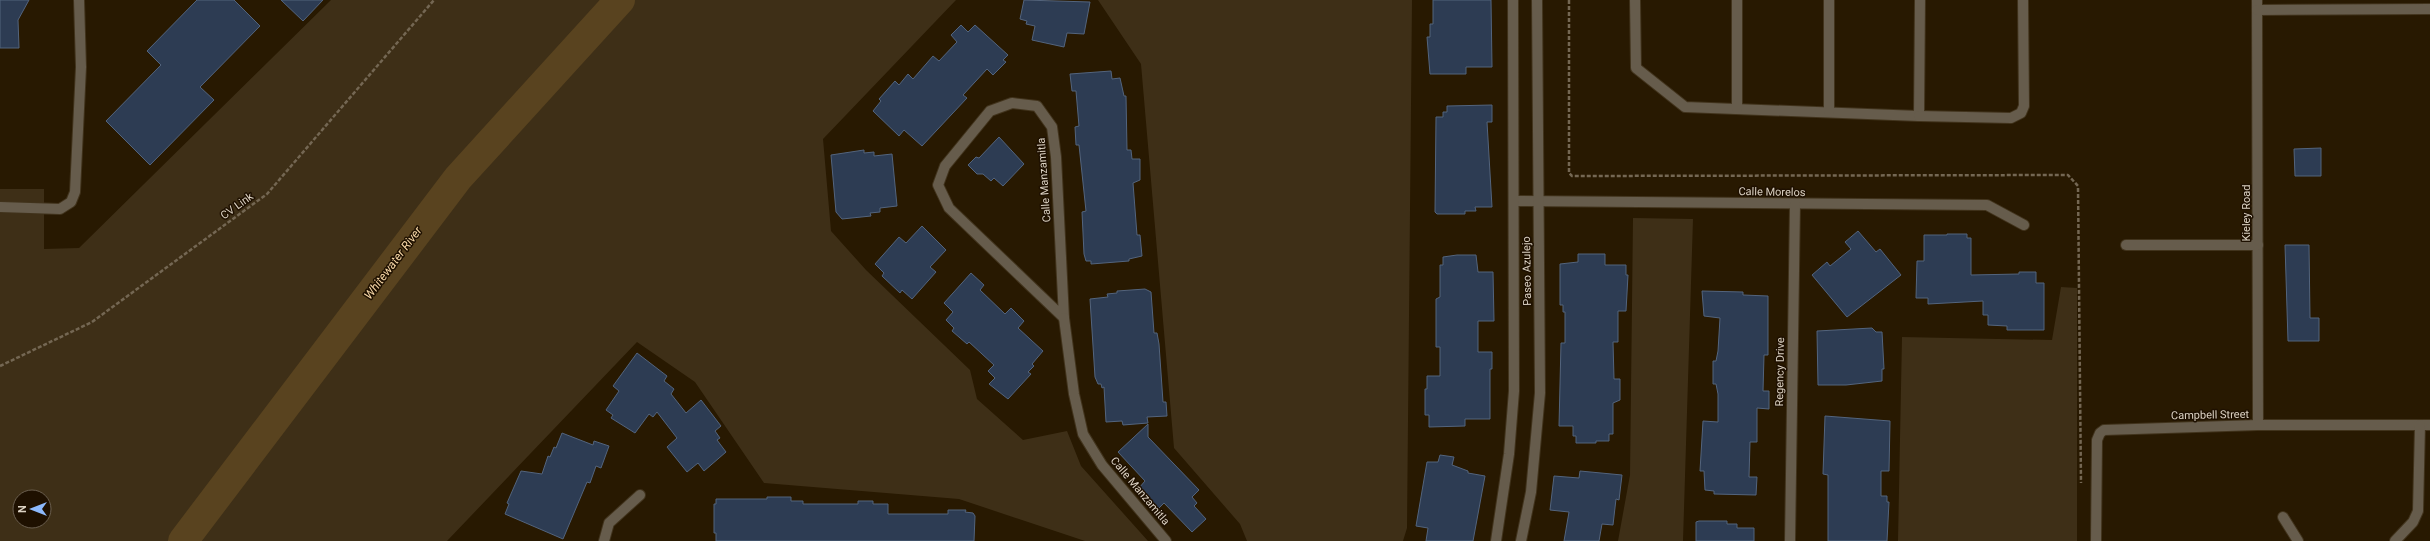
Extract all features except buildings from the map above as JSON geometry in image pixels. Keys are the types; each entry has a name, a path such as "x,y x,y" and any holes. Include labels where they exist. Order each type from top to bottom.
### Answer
{"street":[{"path":"0,207 60,209 71,202 76,192 81,67 79,0"},
{"name":"Paseo Azulejo","path":"1496,541 1509,454 1514,391 1515,201 1513,0"},
{"name":"Paseo Azulejo","path":"1521,541 1530,492 1540,393 1537,0"},
{"path":"1635,0 1636,68 1685,107 2011,118 2021,113 2024,106 2023,0"},
{"path":"1737,0 1737,108"},
{"path":"1829,112 1830,0"},
{"path":"1919,116 1920,0"},
{"path":"2257,5 2430,9"},
{"name":"Kieley Road","path":"2257,5 2258,425"},
{"name":"Calle Manzamitla","path":"1064,318 949,208 938,185 945,166 990,111 1012,103 1037,106 1052,127 1056,157 1064,318 1074,394 1083,434 1102,465 1166,541"},
{"name":"Calle Morelos","path":"1515,201 1987,205 2024,225"},
{"name":"Regency Drive","path":"1790,541 1795,204"},
{"path":"2126,245 2258,245"},
{"name":"Campbell Street","path":"2096,541 2097,440 2100,433 2104,430 2258,425 2425,425"},
{"path":"2395,541 2413,522 2418,511 2425,425"},
{"path":"604,541 609,523 640,495"},
{"path":"2283,517 2298,541"}],"path":[{"name":"CV Link","path":"0,366 92,322 267,194 434,0"},
{"path":"1569,0 1569,173 1572,176 2068,175 2078,186 2082,486"}],"shaded area":[{"path":"331,0 956,0 823,139 831,231 866,270 970,370 977,399 1023,440 1067,431 1081,466 1148,541 1085,541 959,499 764,483 695,382 637,342 447,541 0,541 0,189 44,189 44,249 79,248"},
{"path":"1098,0 1412,0 1407,528 1403,541 1247,541 1240,524 1174,448 1141,64"},
{"path":"1633,218 1693,219 1683,541 1618,541 1630,475"},
{"path":"2061,287 2077,288 2077,541 1898,541 1902,337 2052,340"}],"waterway":[{"name":"Whitewater River","path":"183,541 458,178 620,0"}]}
